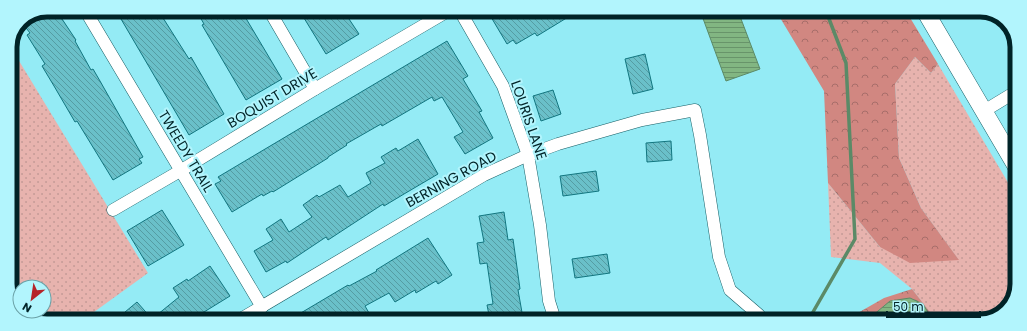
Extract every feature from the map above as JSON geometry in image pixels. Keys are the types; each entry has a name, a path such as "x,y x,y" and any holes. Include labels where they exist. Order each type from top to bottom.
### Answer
{"street":[{"name":"TWEEDY TRAIL","path":"89,17 262,307"},
{"path":"273,17 315,89"},
{"name":"BOQUIST DRIVE","path":"113,210 438,17"},
{"name":"LOURIS LANE","path":"463,17 503,86 528,155 540,225 549,301 553,314"},
{"path":"929,17 1010,156"},
{"path":"984,111 1010,95"},
{"name":"BERNING ROAD","path":"250,314 484,175 528,155 558,144 642,120 695,110 719,257 730,290 758,314"}],"shaded area":[{"path":"702,17 740,17 760,69 726,81"},
{"path":"915,57 931,73 938,64 1010,186 1010,284 1008,296 1003,304 995,310 984,314 932,314 912,289 880,263 831,257 828,183 880,247 958,259 921,208 899,158 895,84"},
{"path":"17,58 148,273 91,314 52,314 52,279 17,279"},
{"path":"910,298 923,304 929,314 874,314 890,301"}],"green space":[{"path":"780,17 910,17 938,64 931,73 915,57 895,84 899,158 921,208 959,260 910,263 880,247 828,183 824,91"},
{"path":"912,289 932,314 856,314 884,298"}],"building":[{"path":"61,17 76,40 75,41 91,70 93,69 143,157 139,159 142,163 113,180 77,121 75,122 42,66 45,64 27,35 30,33 25,27 35,19"},
{"path":"124,17 162,17 189,59 191,57 224,114 189,135 121,19"},
{"path":"200,17 245,17 282,79 246,100 202,25 204,24"},
{"path":"348,17 359,34 326,54 304,18"},
{"path":"491,17 568,17 537,36 535,33 516,44 513,40 507,44"},
{"path":"447,41 468,76 463,79 482,111 479,112 493,138 465,154 454,137 463,132 442,97 434,101 432,97 382,126 381,124 346,144 347,145 328,158 273,192 272,191 263,196 262,194 232,212 215,184 221,181 218,177"},
{"path":"645,54 653,89 633,94 625,59"},
{"path":"553,90 561,114 541,121 533,96"},
{"path":"418,139 438,174 384,206 383,204 328,240 326,237 287,263 286,261 266,272 254,251 273,240 266,229 281,219 289,232 312,217 303,205 317,195 319,197 340,185 348,197 371,183 366,173 385,163 381,157 396,148 398,151"},
{"path":"671,141 672,160 647,162 646,143"},
{"path":"596,171 599,191 563,196 560,176"},
{"path":"162,210 184,245 148,266 127,231"},
{"path":"504,212 508,240 513,239 520,289 518,290 522,314 489,314 487,305 493,304 487,263 480,264 477,243 484,242 479,216"},
{"path":"428,238 452,275 438,284 436,281 416,293 415,290 395,302 389,293 365,306 370,314 299,314 348,285 349,286 377,271 376,270"},
{"path":"607,254 610,273 575,278 572,259"},
{"path":"210,266 230,296 201,314 158,314 179,297 173,288 187,279 188,281"},
{"path":"137,302 148,314 126,314 125,312"}],"waterway":[{"path":"812,314 855,239 846,63 828,17"}]}
